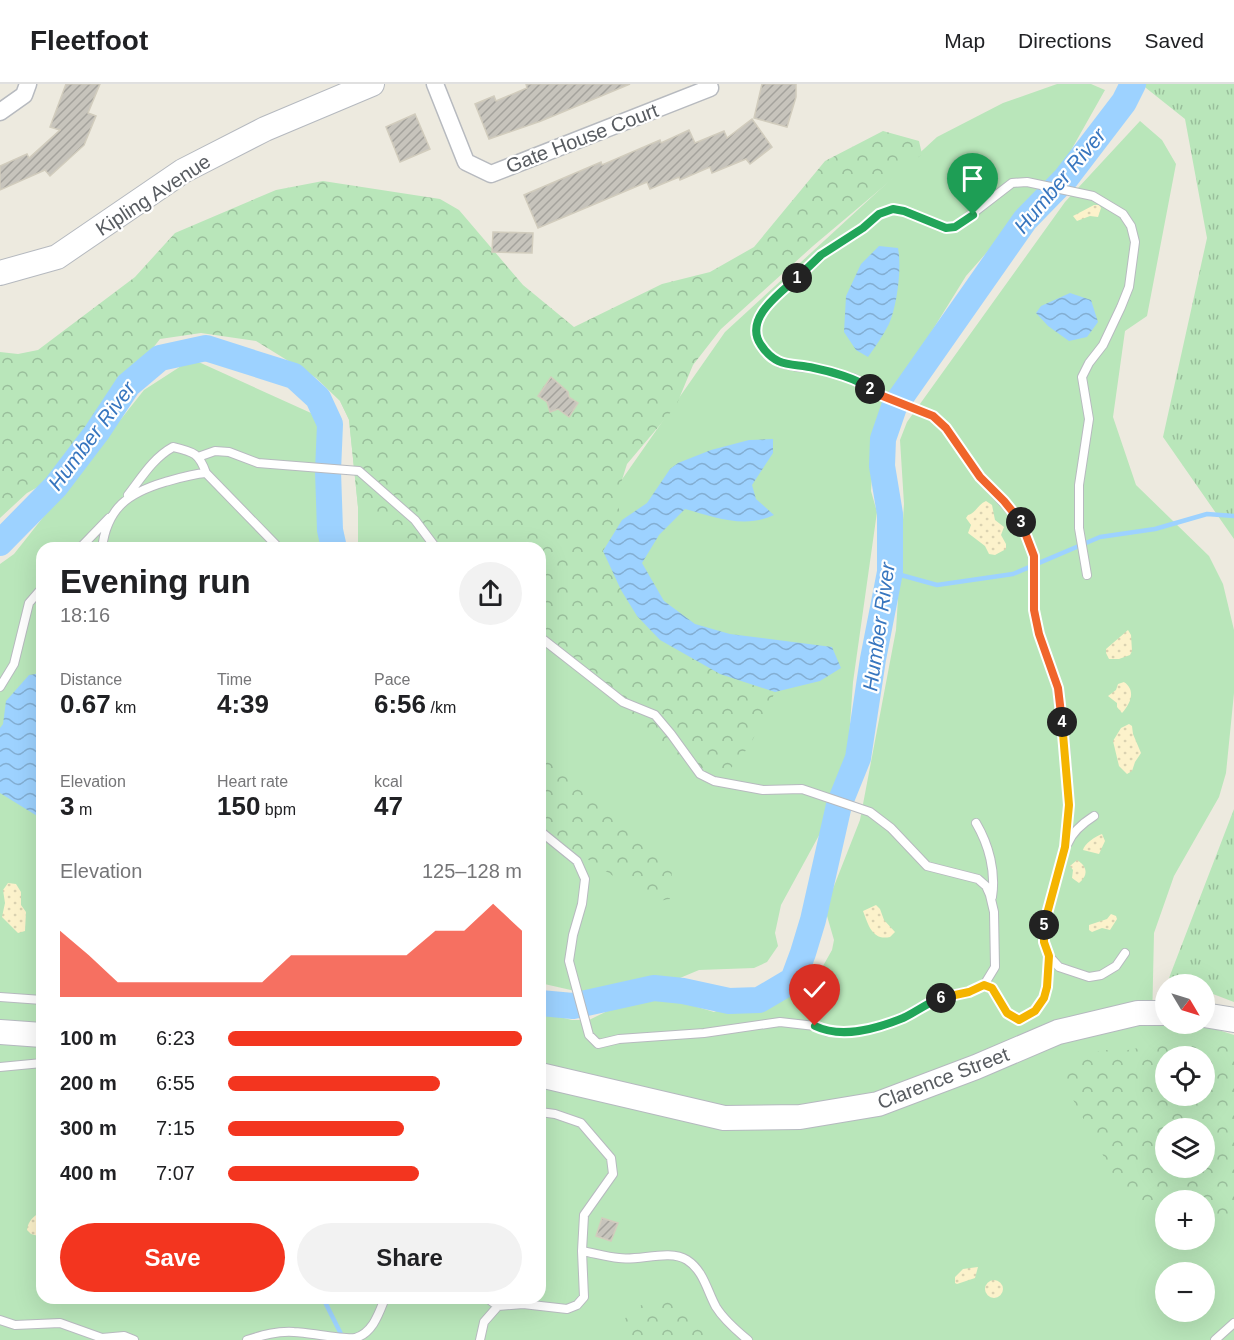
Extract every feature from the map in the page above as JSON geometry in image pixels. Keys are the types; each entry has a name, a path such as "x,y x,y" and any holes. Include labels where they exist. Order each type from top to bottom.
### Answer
{"street":[{"path":"0,112 24,94 28,84"},
{"name":"Kipling Avenue","path":"0,273 57,257 183,171 265,129 372,84"},
{"name":"Gate House Court","path":"435,84 466,162 491,174 710,88"},
{"name":"Clarence Street","path":"546,1076 724,1118 800,1117 878,1104 976,1067 1058,1032 1138,1012 1155,1013"},
{"path":"1215,1017 1234,1020"},
{"path":"0,1032 36,1035"}],"lane":[{"path":"1087,575 1079,528 1079,485 1089,419 1082,377 1089,363 1103,345 1129,286 1136,242 1131,226 1123,214 1093,196 1027,182 1012,183 955,227 946,228 904,211 893,209 879,214 863,228 821,255 765,307 757,323 757,339 767,354 780,363 853,378 875,393 933,416 946,428 980,477 1020,521 1034,556 1034,610 1039,634 1058,688 1069,805 1065,847 1044,924 1044,942 1049,956 1059,967 1089,977 1101,975 1116,966 1125,953"},
{"path":"86,542 124,500 153,462 173,447 188,450 201,458 206,473 273,542"},
{"path":"198,457 215,451 229,452 258,464 359,471 415,520 431,542"},
{"path":"124,500 146,488 189,474 206,473"},
{"path":"103,542 112,514"},
{"path":"0,687 15,664 28,603 36,594"},
{"path":"546,642 623,702 655,715 700,774 714,781 763,790 802,789 870,812 891,828 927,866 978,879 986,886 994,912 995,967 984,985 969,992 928,1003 889,1023 849,1033 828,1032 815,1026 780,1022 704,1033 627,1038 598,1044 589,1035 569,961 585,879 577,861 546,836"},
{"path":"1062,857 1070,837 1084,822 1094,816"},
{"path":"976,823 985,839 994,882 991,901"},
{"path":"984,985 992,988 1007,1013 1019,1020 1029,1016 1044,998 1049,956"},
{"path":"0,997 36,1000"},
{"path":"0,1067 36,1064"},
{"path":"495,1304 498,1306 523,1304 567,1309 577,1305 584,1297 582,1251 584,1215 613,1174 611,1158 581,1123 546,1113"},
{"path":"582,1251 620,1259 666,1255 687,1260 704,1278 717,1308 729,1323 748,1340"},
{"path":"247,1340 292,1331 354,1338 367,1330 378,1317 383,1304"},
{"path":"480,1340 484,1322 498,1306"},
{"path":"0,1320 15,1325 60,1323 102,1338 124,1336 134,1340"},
{"path":"1215,1340 1234,1323"}],"green space":[{"path":"1057,84 1091,84 1105,90 1061,168 966,276 896,389 874,443 871,491 877,512 853,682 847,767 823,828 781,905 775,933 778,946 767,962 754,968 699,970 668,983 637,982 584,993 546,984 546,542 358,542 358,507 349,420 340,401 588,528 725,332 937,137 1003,103"},
{"path":"1141,84 1234,84 1234,539 1163,437 1207,238 1185,119"},
{"path":"1140,121 1162,140 1176,164 1147,316 1125,331 1113,417 1136,485 1209,556 1223,584 1234,630 1234,693 1226,773 1219,797 1174,876 1154,933 1152,1024 1155,1024 1155,1034 1215,1034 1215,1029 1234,1035 1234,1340 0,1340 0,564 14,554 144,390 192,359 311,413 329,437 333,542 36,542 36,1304 546,1304 546,1014 572,1020 589,1020 634,998 671,999 714,1012 819,973 832,950 834,940 825,909 860,820 896,630 904,504 900,440 907,422 1065,202"},
{"path":"883,131 919,141 922,154 813,246 721,329 693,365 676,406 627,464 616,499 622,520 603,551 720,674 775,692 750,745 727,771 694,768 665,750 646,726 546,646 546,542 412,542 380,515 358,507 349,419 340,401 316,378 256,341 201,333 160,339 47,482 27,493 0,518 0,352 18,354 38,350 135,277 175,233 276,190 323,181 440,199 459,210 523,285 574,327 662,284 710,272 754,247 825,161"},
{"path":"546,759 604,804 667,862 672,870 670,899 653,902 546,829"},
{"path":"1234,809 1234,1002 1215,995 1215,974 1171,974"},
{"path":"1190,1038 1234,1044 1234,1213 1215,1221 1215,1190 1155,1190 1155,1218 1125,1196 1063,1081 1075,1061 1102,1050 1128,1050"},
{"path":"660,1295 720,1340 613,1340 629,1312"}],"sand":[{"path":"1094,205 1099,205 1101,208 1098,217 1090,216 1077,221 1073,216"},
{"path":"986,501 992,505 995,520 1004,527 1001,535 1006,549 995,555 989,554 985,546 968,533 971,525 966,518"},
{"path":"1128,630 1131,635 1130,655 1119,659 1109,659 1106,649"},
{"path":"1124,682 1130,689 1131,697 1122,713 1117,703 1108,696 1116,690 1118,684"},
{"path":"1129,724 1132,726 1141,753 1132,771 1127,774 1119,766 1113,741 1121,728"},
{"path":"1102,834 1105,841 1099,854 1083,850 1091,840"},
{"path":"1077,860 1086,871 1079,883 1072,878 1073,870 1070,866"},
{"path":"8,883 16,884 21,892 21,905 26,912 25,931 18,933 2,917 5,903 3,890"},
{"path":"876,905 884,920 895,932 890,937 884,938 875,934 867,921 863,911"},
{"path":"1111,914 1117,919 1110,930 1102,928 1092,932 1089,930 1089,925 1107,919"},
{"path":"36,1215 36,1235 27,1230"},
{"path":"978,1267 975,1278 955,1283 955,1277 963,1269"},
{"path":"994,1280 1000,1283 1003,1289 1000,1295 994,1298 988,1295 985,1289 988,1283"}],"water":[{"path":"879,246 898,248 898,287 889,324 868,357 856,350 844,332 846,296 861,264"},
{"path":"1070,293 1091,300 1098,322 1087,337 1069,341 1048,326 1036,313 1041,306"},
{"path":"773,439 773,453 752,485 756,499 774,515 752,521 741,521 718,518 685,509 659,535 642,563 664,601 695,624 730,634 832,647 841,668 820,681 775,692 720,674 660,640 637,616 621,590 603,551 622,520 647,503 670,469 678,463 711,450 749,440"},
{"path":"36,674 36,815 0,793 0,728 3,724 6,701 29,675"}],"building":[{"path":"66,84 100,84 88,113 96,116 84,145 50,176 45,170 0,190 0,166 27,154 29,158 60,130 50,127"},
{"path":"526,84 630,84 541,121 489,139 475,104 494,96 496,101 527,88"},
{"path":"762,84 796,84 796,97 787,127 754,118"},
{"path":"415,114 430,149 400,162 386,127"},
{"path":"752,119 772,147 750,164 746,159 712,173 710,167 680,180 679,177 650,189 647,182 538,228 524,195 601,162 602,165 689,130 695,143 724,131 727,138"},
{"path":"493,232 533,233 532,253 492,252"},
{"path":"551,377 568,392 569,397 578,403 569,417 558,409 550,412 547,402 538,396"},
{"path":"602,1218 618,1223 611,1241 596,1236"}],"waterway":[{"name":"Humber River","path":"546,1004 573,1006 654,988 683,991 729,1001 759,1000 793,980 813,920 839,805 858,758 873,659 890,572 890,514 882,466 883,439 894,407 1025,220 1066,178 1124,102 1133,84"},
{"name":"Humber River","path":"0,543 56,486 97,432 128,385 160,358 206,348 294,376 318,398 330,424 328,471 330,530 333,542"},
{"path":"890,572 937,585 1013,574 1100,537 1155,529 1207,514 1234,516"},
{"path":"326,1304 343,1338"}],"route":[{"path":"815,1026 828,1032 849,1033 864,1030 904,1017 928,1003 969,992 984,985 992,988 1007,1013 1019,1020 1035,1011 1044,998 1047,987 1049,956 1044,942 1044,924 1065,847 1069,805 1058,688 1039,634 1034,610 1034,556 1029,540 1020,521 980,477 946,428 933,416 875,393 853,378 780,363 767,354 757,339 757,323 765,307 821,255 863,228 879,214 893,209 904,211 931,224 946,228 955,227 973,215"}]}
